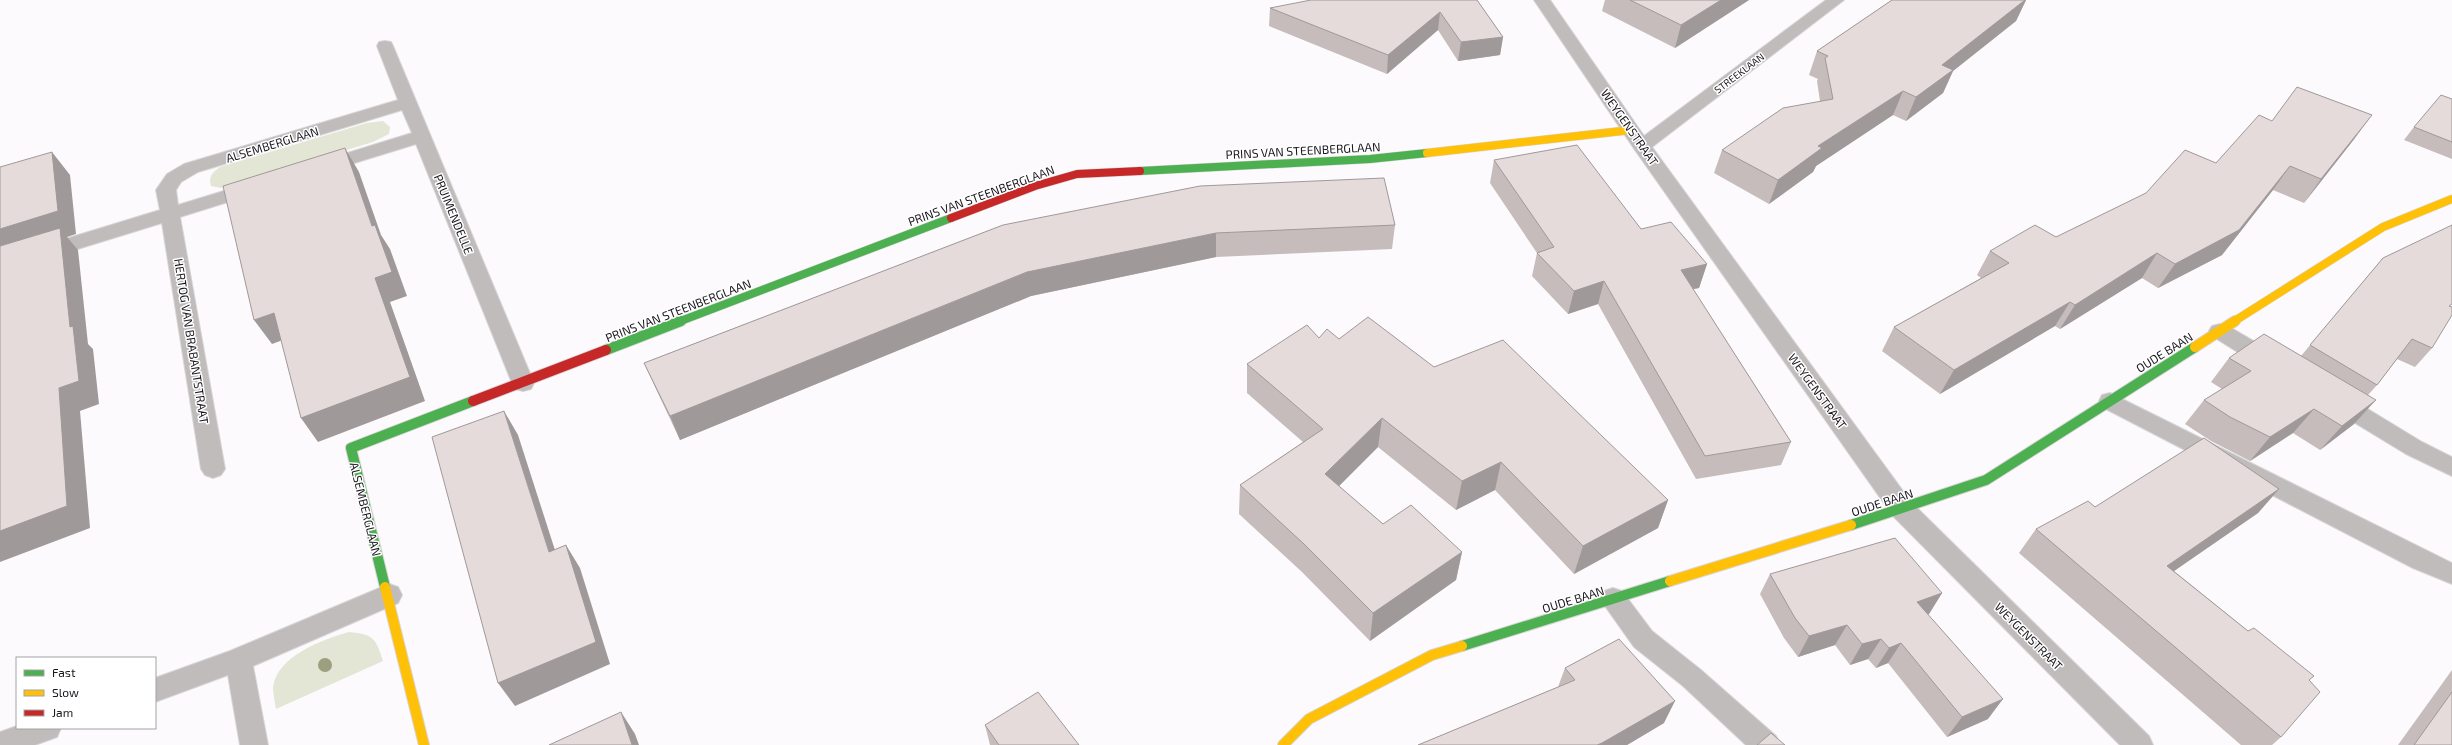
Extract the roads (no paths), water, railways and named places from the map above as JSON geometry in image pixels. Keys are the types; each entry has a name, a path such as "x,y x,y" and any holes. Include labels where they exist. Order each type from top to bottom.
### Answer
{"street":[{"name":"WEYGENSTRAAT","path":"1542,0 1642,146 1902,509 2139,745"},
{"name":"STREEKLAAN","path":"1642,146 1836,0"},
{"name":"PRUIMENDELLE","path":"385,46 523,383"},
{"name":"ALSEMBERGLAAN","path":"172,213 166,190 174,178 191,168 408,103"},
{"name":"PRINS VAN STEENBERGLAAN","path":"420,422 1035,186 1077,174 1370,158 1631,130"},
{"path":"308,171 422,136"},
{"path":"0,266 270,183"},
{"name":"OUDE BAAN","path":"1283,745 1309,719 1432,655 1902,509 1986,480 2383,227 2448,203"},
{"name":"HERTOG VAN BRABANTSTRAAT","path":"172,213 213,469"},
{"path":"2220,331 2287,371"},
{"path":"2320,391 2414,448 2452,467"},
{"path":"2110,401 2422,561 2452,574"},
{"name":"ALSEMBERGLAAN","path":"420,422 351,448 424,745"},
{"path":"156,690 239,660 388,595"},
{"path":"1613,599 1643,639 1692,678 1766,745"},
{"path":"239,660 254,745"},
{"path":"0,745 44,729"}]}
